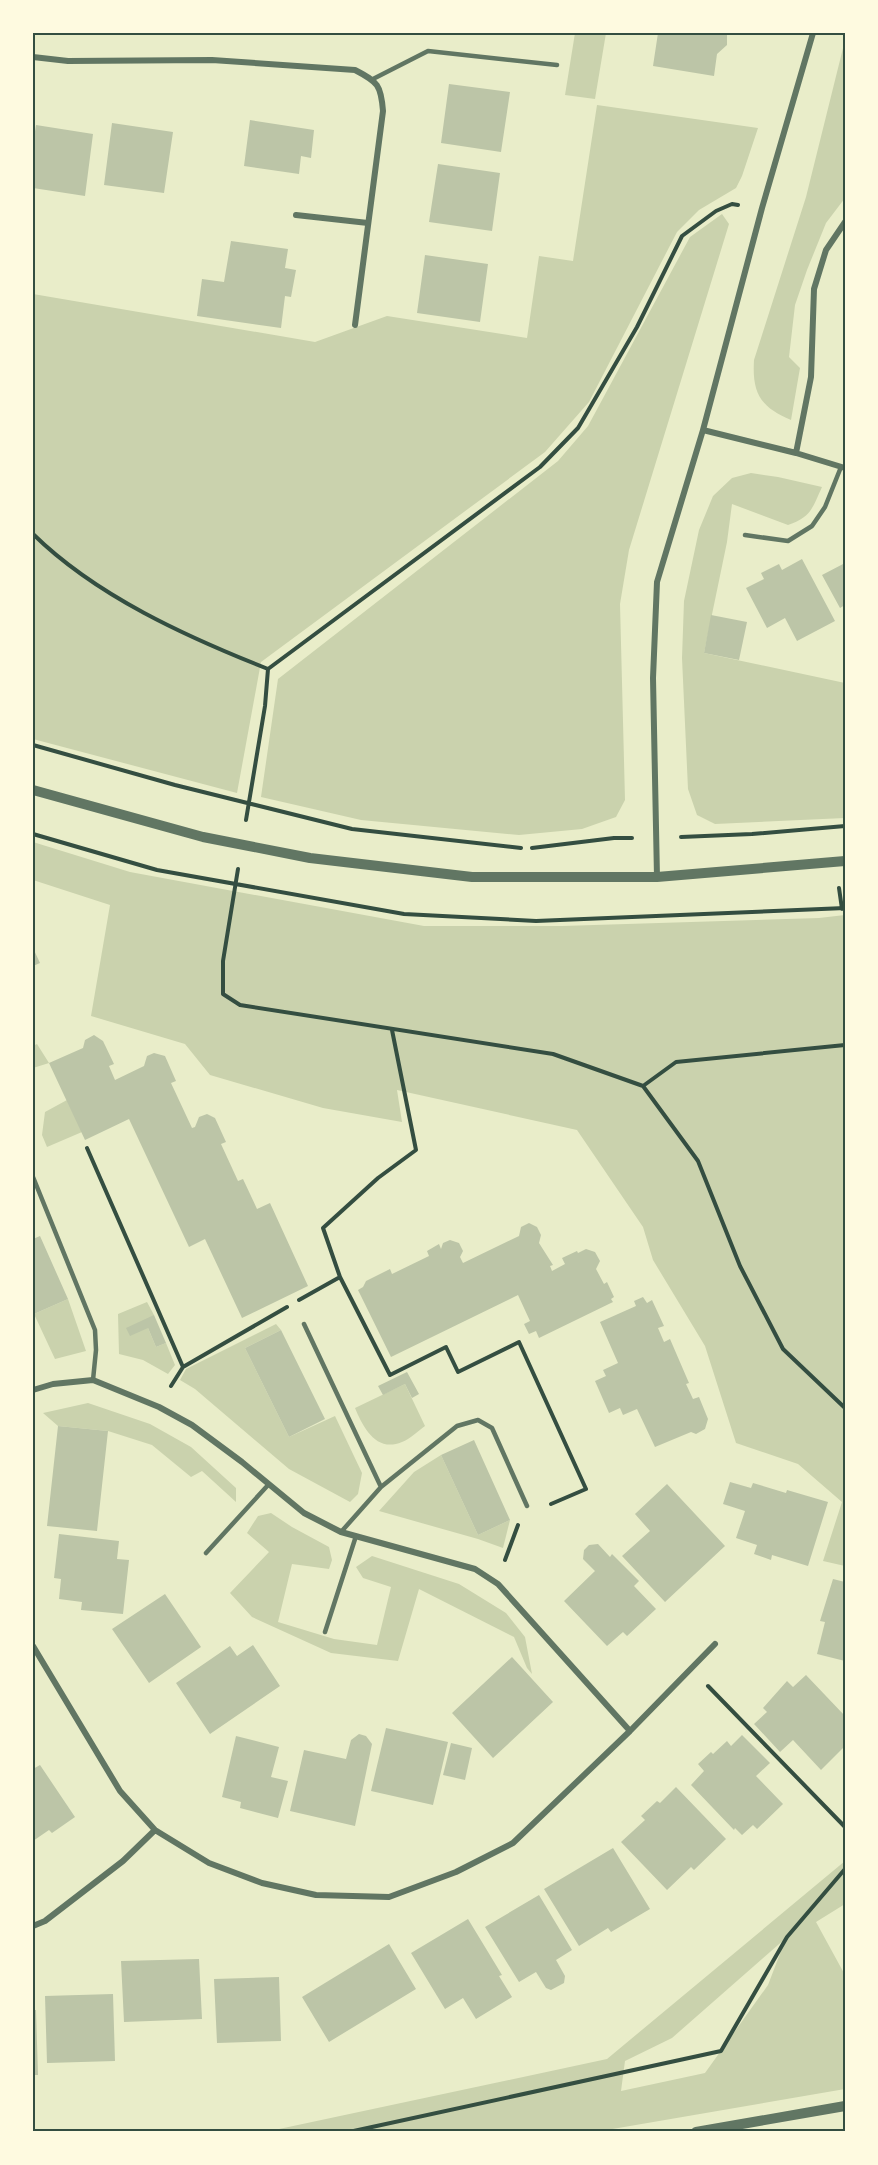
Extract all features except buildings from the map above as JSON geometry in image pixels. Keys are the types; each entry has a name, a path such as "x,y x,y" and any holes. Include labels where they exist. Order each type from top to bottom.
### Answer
{"street":[{"path":"657,877 654,678 657,582 703,429 762,208 813,33"},
{"path":"33,57 68,61 212,60 355,70 373,79 381,90 383,111 355,325"},
{"path":"296,215 369,223"},
{"path":"796,453 811,376 813,289 826,250 845,222"},
{"path":"703,429 796,453 843,468"},
{"path":"33,790 203,837 310,858 472,877 657,877 845,861"},
{"path":"33,1390 53,1384 93,1380 159,1407 192,1425 304,1514 340,1532 475,1569 498,1584 630,1731"},
{"path":"33,1646 120,1791 155,1830 209,1863 262,1883 316,1895 389,1898 456,1872 513,1843 630,1731 715,1644"},
{"path":"33,1926 45,1921 123,1861 155,1830"},
{"path":"696,2132 845,2106"}],"lane":[{"path":"373,79 428,51 557,65"},
{"path":"745,536 788,541 812,526 825,507 843,468"},
{"path":"33,1177 95,1330 93,1380"},
{"path":"304,1324 381,1487"},
{"path":"340,1532 381,1487 457,1426 478,1420 492,1428 527,1506"},
{"path":"206,1553 269,1485"},
{"path":"325,1632 356,1536"}],"path":[{"path":"268,669 540,467 578,428 637,327 682,236 716,211 732,204 762,208"},
{"path":"33,534 57,558 150,617 268,669"},
{"path":"266,706 268,669"},
{"path":"33,745 175,785 352,829 526,848 614,838 752,834 845,826"},
{"path":"223,961 223,994 240,1005 553,1054 643,1086 698,1161 740,1266 783,1349 845,1408"},
{"path":"159,1407 183,1366 340,1277 323,1228 378,1179 416,1150 392,1030"},
{"path":"643,1086 676,1062 845,1045"},
{"path":"87,1148 183,1366"},
{"path":"498,1584 515,1530 527,1506"},
{"path":"692,1669 845,1827"},
{"path":"349,2132 721,2051 787,1937 845,1869"}],"green space":[{"path":"575,33 606,33 595,99 565,95"},
{"path":"845,40 845,198 826,223 795,305 789,357 800,368 791,420 772,410 760,398 755,381 754,360 806,197"},
{"path":"597,105 758,128 736,188 699,210 677,232 589,402 545,452 261,662 237,793 33,739 33,294 315,342 387,316 527,338 539,256 573,261"},
{"path":"722,214 729,224 629,550 620,604 625,800 616,817 582,829 519,835 361,820 261,797 278,679 558,461 588,426 690,237"},
{"path":"751,473 822,487 810,511 802,519 788,525 732,504 727,542 704,653 845,683 845,818 715,824 697,815 688,789 682,658 684,601 699,530 713,496 732,478"},
{"path":"33,842 130,872 424,926 562,926 819,918 845,915 845,1566 823,1561 842,1502 798,1464 736,1443 705,1346 653,1260 643,1227 577,1130 397,1090 402,1122 323,1108 210,1075 185,1044 91,1016 110,905 33,880"},
{"path":"37,1044 49,1063 33,1068 33,1046"},
{"path":"67,1100 82,1132 47,1147 42,1135 45,1112"},
{"path":"68,1299 86,1351 55,1359 34,1314"},
{"path":"147,1302 154,1315 148,1328 156,1347 166,1343 175,1365 168,1374 143,1360 119,1354 118,1314"},
{"path":"276,1324 281,1330 245,1348 289,1437 335,1416 362,1473 358,1494 350,1502 289,1469 195,1389 180,1380 186,1369"},
{"path":"405,1384 425,1426 402,1442 385,1444 378,1441 367,1430 355,1408"},
{"path":"88,1403 150,1424 191,1447 236,1488 236,1502 202,1471 191,1477 152,1445 108,1431 58,1426 43,1413"},
{"path":"441,1455 478,1535 510,1520 503,1548 379,1511 414,1472"},
{"path":"271,1513 329,1547 332,1560 329,1569 292,1564 278,1622 334,1639 377,1645 391,1587 363,1578 356,1567 372,1556 459,1584 506,1613 525,1637 532,1674 527,1668 514,1637 419,1589 398,1661 331,1653 252,1617 230,1593 269,1552 247,1533 258,1516"},
{"path":"845,1861 845,1904 816,1922 845,1975 845,2089 595,2132 265,2132 607,2059","holes":["786,1938 768,1985 705,2073 621,2091 625,2061 672,2038"]}]}
